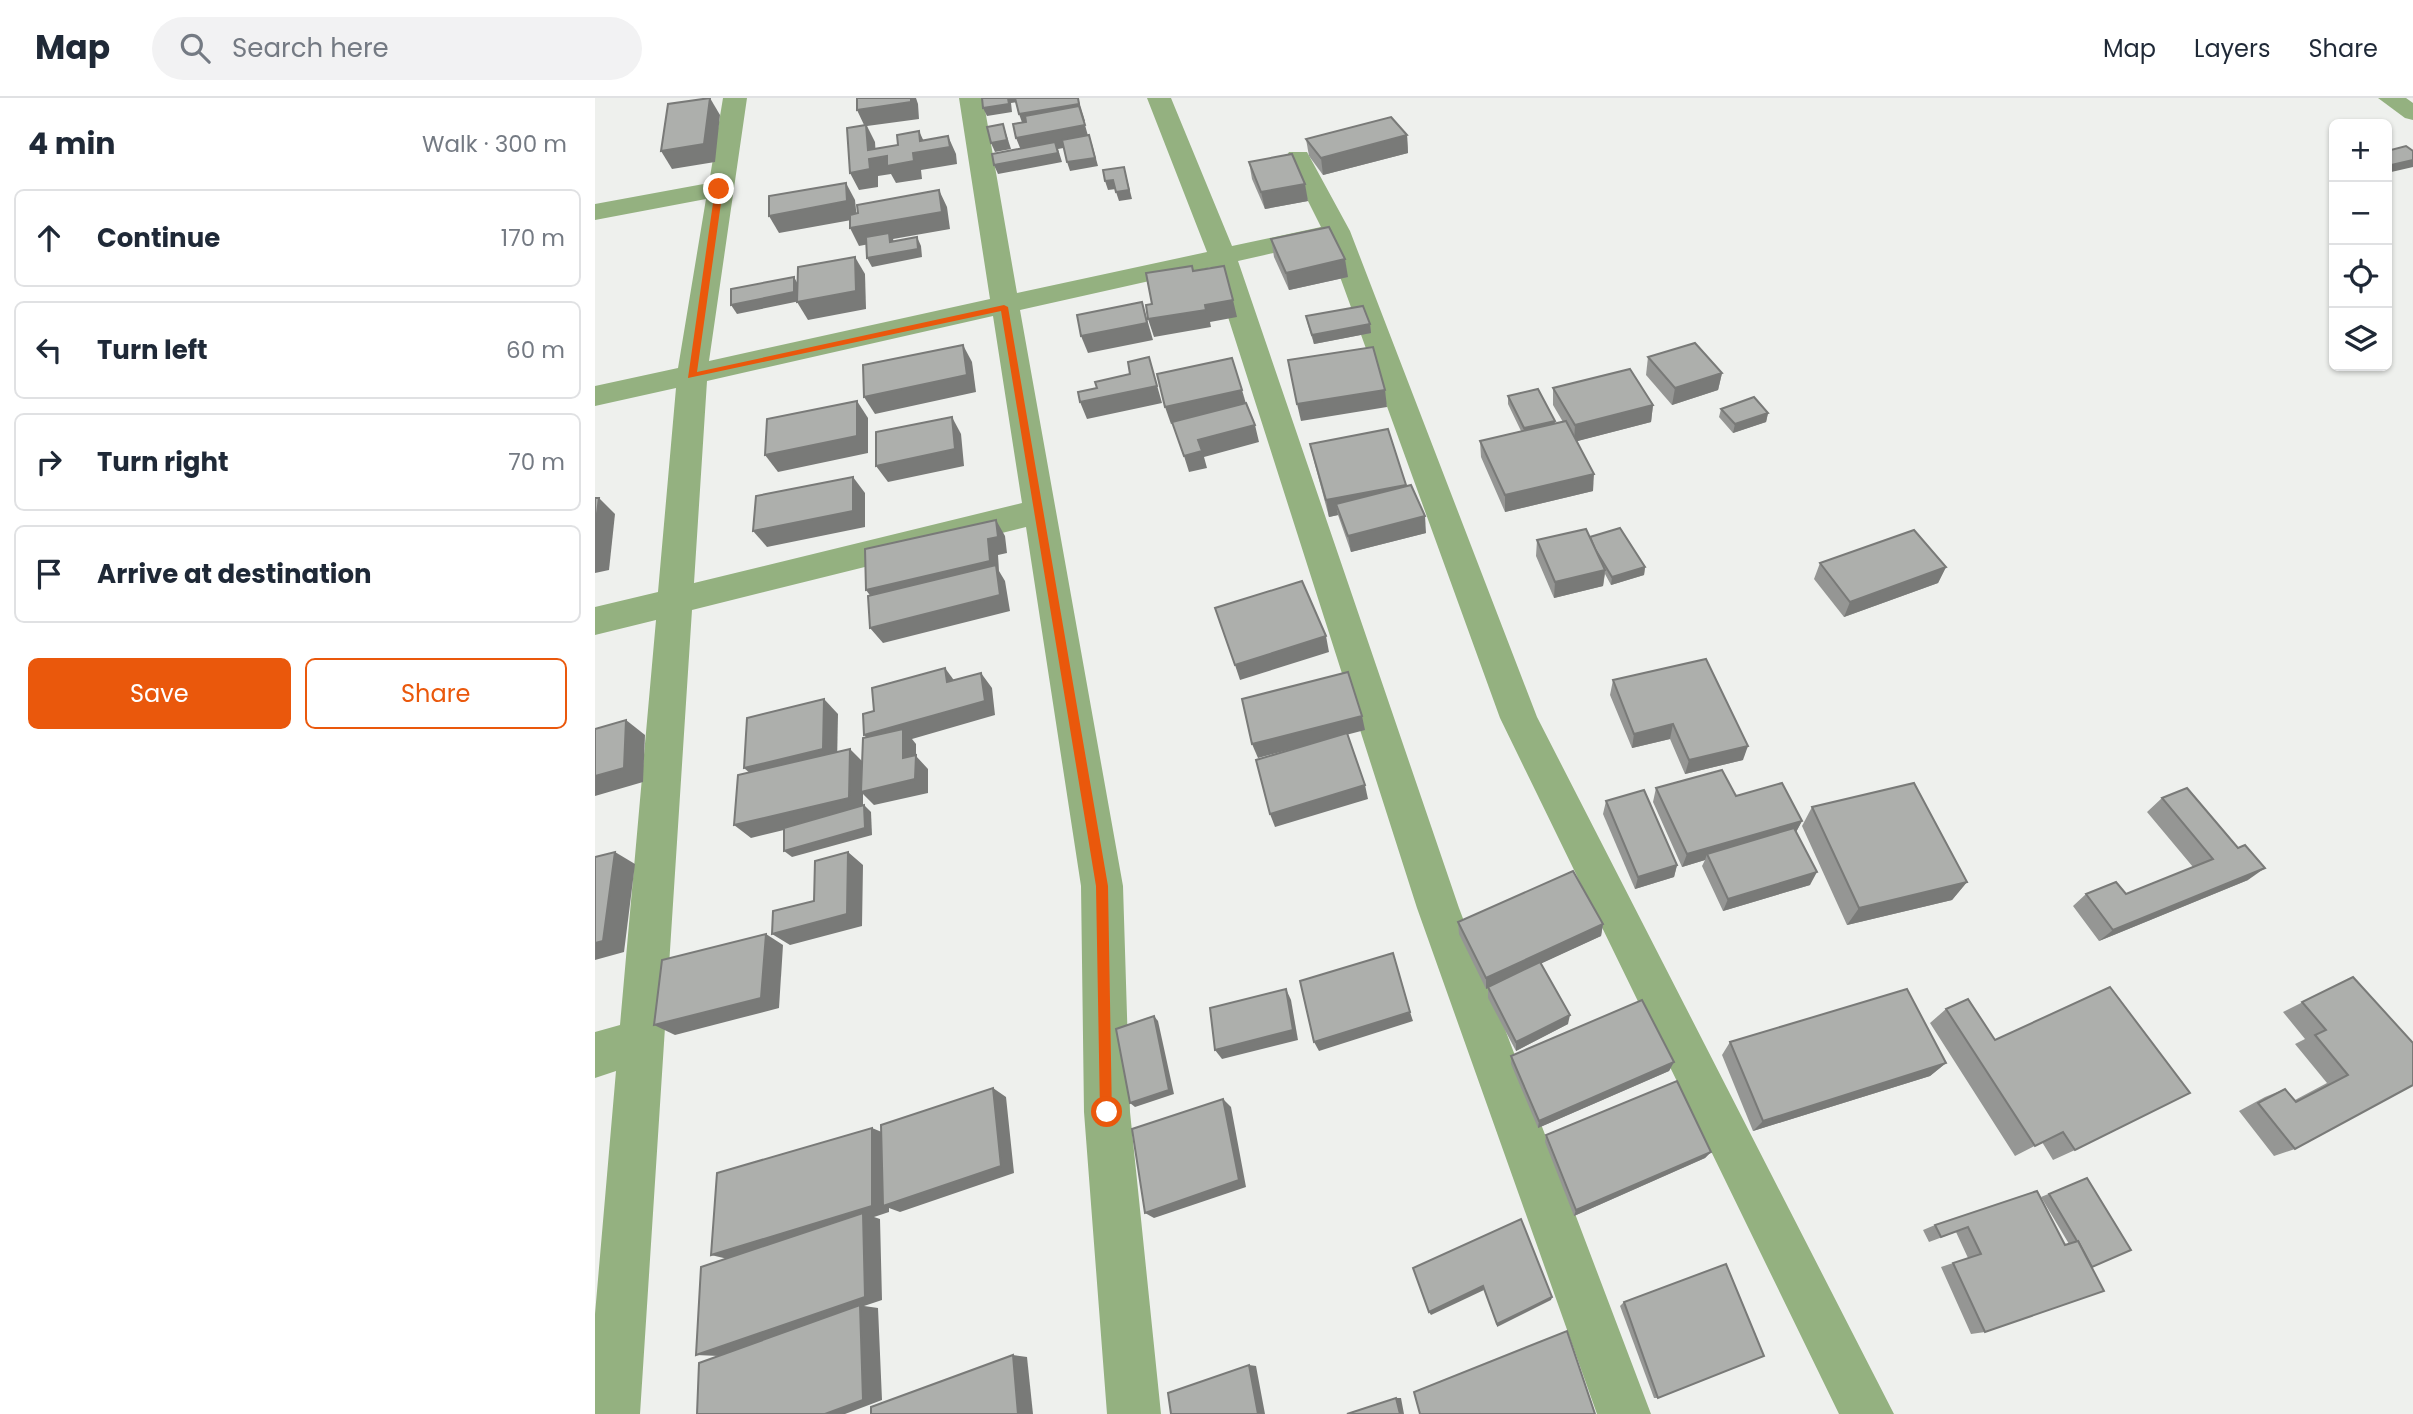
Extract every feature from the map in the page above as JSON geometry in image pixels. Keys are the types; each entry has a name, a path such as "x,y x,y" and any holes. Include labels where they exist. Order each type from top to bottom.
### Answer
{"street":[{"path":"613,1414 639,1042 692,376 735,98"},
{"path":"971,98 1102,886 1107,1112 1134,1414"},
{"path":"1159,98 1223,258 1438,908 1624,1414"},
{"path":"2390,98 2413,113"},
{"path":"1298,157 1337,231 1519,718 1867,1414"},
{"path":"595,212 719,189"},
{"path":"595,396 1337,231"},
{"path":"595,621 1040,511"},
{"path":"595,1055 639,1042"}],"building":[{"path":"710,98 704,144 661,151 668,104"},
{"path":"857,98 911,98 911,102 857,110"},
{"path":"982,98 1008,98 1009,104 983,108"},
{"path":"1015,98 1078,98 1079,104 1019,114"},
{"path":"1079,106 1085,125 1016,138 1013,124 1026,122 1025,116"},
{"path":"1391,117 1407,135 1321,158 1306,139"},
{"path":"1003,124 1007,140 991,143 987,127"},
{"path":"866,125 868,150 898,145 897,135 919,131 920,141 948,136 950,147 913,153 914,161 887,166 887,156 869,159 870,169 850,173 847,128"},
{"path":"1089,135 1095,158 1067,162 1062,140"},
{"path":"1055,142 1058,153 994,165 992,154"},
{"path":"2406,146 2413,151 2413,160 2392,165 2392,150"},
{"path":"1292,154 1305,184 1261,192 1249,162"},
{"path":"1124,167 1129,190 1116,192 1113,180 1105,181 1103,170"},
{"path":"846,183 847,201 769,216 769,196"},
{"path":"939,190 942,212 850,228 850,215 858,213 857,205"},
{"path":"1329,227 1345,259 1286,273 1271,239"},
{"path":"889,233 890,242 917,237 918,249 867,258 866,237"},
{"path":"855,257 856,291 797,302 798,267"},
{"path":"1192,266 1193,271 1224,266 1233,300 1205,305 1206,310 1148,319 1146,305 1152,304 1146,273"},
{"path":"794,277 794,292 731,305 731,289"},
{"path":"1142,302 1147,323 1081,336 1077,315"},
{"path":"1363,306 1370,324 1312,335 1306,316"},
{"path":"1695,343 1722,373 1675,388 1648,357"},
{"path":"963,345 967,375 864,397 863,365"},
{"path":"1373,347 1385,390 1297,404 1288,360"},
{"path":"1149,357 1157,386 1080,402 1078,392 1097,388 1095,382 1130,374 1128,362"},
{"path":"1232,358 1242,390 1165,407 1157,374"},
{"path":"1630,369 1653,405 1575,425 1553,388"},
{"path":"1538,389 1555,421 1524,428 1508,396"},
{"path":"1754,397 1768,413 1735,424 1721,409"},
{"path":"857,401 857,436 765,455 767,419"},
{"path":"1246,403 1255,425 1198,440 1202,451 1184,456 1172,422"},
{"path":"952,417 955,449 876,466 876,432"},
{"path":"1566,421 1594,474 1505,495 1480,441"},
{"path":"1388,429 1406,485 1326,500 1310,444"},
{"path":"853,477 853,511 753,531 756,496"},
{"path":"1411,485 1425,516 1348,536 1336,504"},
{"path":"595,498 599,498 595,529"},
{"path":"996,520 998,537 988,539 990,561 866,590 865,549"},
{"path":"1620,528 1645,567 1612,577 1590,537"},
{"path":"1586,529 1605,570 1555,582 1537,540"},
{"path":"1914,530 1946,567 1850,602 1820,563"},
{"path":"996,565 1000,595 870,628 868,596"},
{"path":"1302,581 1326,636 1235,665 1215,608"},
{"path":"1706,659 1748,746 1689,760 1673,724 1634,734 1613,680"},
{"path":"945,668 947,682 981,673 985,701 864,735 863,714 874,711 872,688"},
{"path":"1348,672 1362,716 1252,744 1242,699"},
{"path":"824,699 823,749 744,768 747,718"},
{"path":"626,720 624,768 595,776 595,729"},
{"path":"903,729 903,758 916,755 915,779 861,792 863,738"},
{"path":"1347,733 1365,785 1270,814 1256,760"},
{"path":"850,749 849,798 734,825 738,775"},
{"path":"1722,770 1736,796 1782,783 1802,821 1687,854 1656,788"},
{"path":"1914,783 1967,882 1859,908 1812,807"},
{"path":"2187,788 2238,848 2245,845 2265,868 2113,930 2086,894 2116,882 2126,894 2213,859 2162,798"},
{"path":"1644,790 1677,865 1638,877 1606,801"},
{"path":"864,805 865,828 784,851 784,828"},
{"path":"1794,828 1817,872 1728,899 1707,854"},
{"path":"615,852 603,941 595,943 595,857"},
{"path":"848,852 847,914 772,934 773,911 814,901 815,861"},
{"path":"1573,871 1603,924 1486,978 1458,922"},
{"path":"766,934 761,998 654,1025 662,960"},
{"path":"1393,953 1410,1012 1314,1042 1300,981"},
{"path":"1540,962 1570,1015 1516,1042 1488,987"},
{"path":"2353,977 2413,1043 2413,1085 2295,1149 2258,1103 2285,1089 2296,1102 2348,1075 2315,1035 2326,1030 2302,1002"},
{"path":"2110,987 2190,1093 2075,1150 2063,1132 2035,1146 1946,1009 1968,999 1995,1040"},
{"path":"1286,989 1293,1030 1215,1050 1210,1008"},
{"path":"1907,989 1946,1063 1763,1121 1730,1042"},
{"path":"1642,1000 1674,1062 1539,1121 1511,1056"},
{"path":"1154,1016 1169,1090 1130,1103 1116,1029"},
{"path":"1677,1081 1711,1152 1576,1210 1546,1135"},
{"path":"993,1088 1001,1166 883,1206 881,1125"},
{"path":"1223,1099 1239,1180 1145,1213 1132,1129"},
{"path":"872,1128 872,1206 711,1255 717,1173"},
{"path":"2087,1178 2131,1250 2092,1267 2049,1194"},
{"path":"2037,1191 2065,1245 2078,1241 2104,1291 1985,1332 1953,1263 1981,1254 1968,1227 1941,1237 1935,1225"},
{"path":"863,1213 865,1297 696,1355 701,1267"},
{"path":"1521,1219 1552,1297 1497,1324 1483,1286 1429,1312 1413,1268"},
{"path":"1726,1264 1764,1356 1658,1398 1624,1302"},
{"path":"860,1305 863,1400 825,1414 697,1414 699,1363"},
{"path":"1567,1331 1595,1414 1420,1414 1414,1392"},
{"path":"1013,1355 1018,1414 871,1414 871,1407"},
{"path":"1249,1365 1258,1414 1171,1414 1168,1393"},
{"path":"1396,1398 1400,1414 1347,1414"}],"route":[{"path":"719,189 692,376 1004,307 1102,886 1107,1112"}]}
